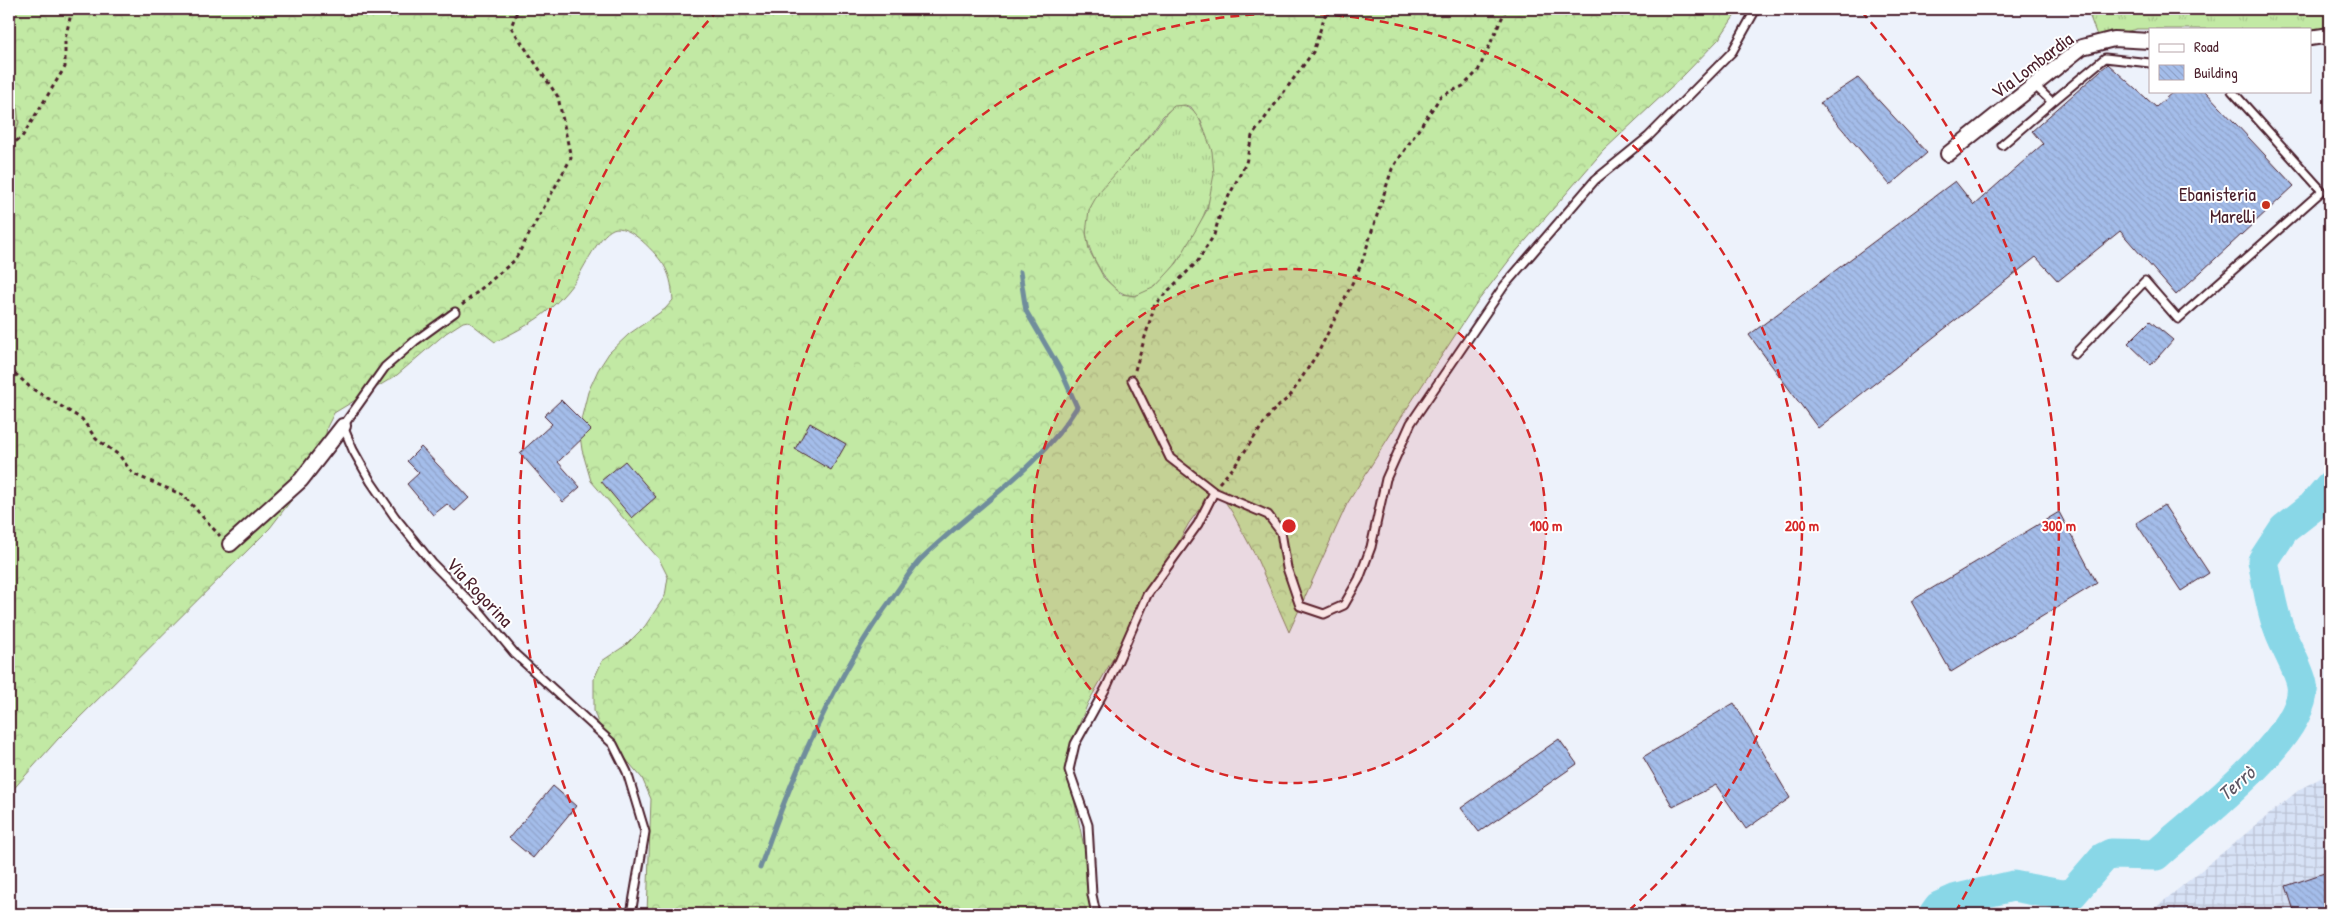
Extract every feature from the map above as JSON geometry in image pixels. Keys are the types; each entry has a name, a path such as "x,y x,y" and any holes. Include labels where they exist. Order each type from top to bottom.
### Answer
{"street":[{"path":"2312,38 2330,35"},
{"name":"Via Lombardia","path":"1948,154 2082,47 2114,39 2149,41"},
{"path":"230,544 301,480 343,426"}],"lane":[{"path":"1132,380 1170,458 1214,492 1268,515 1281,532 1287,568 1300,606 1324,614 1344,605 1359,579 1371,548 1386,479 1411,423 1476,326 1520,265 1595,180 1648,138 1732,52 1756,9"},
{"path":"2002,145 2105,58 2149,63"},
{"path":"2034,85 2052,102"},
{"path":"2075,354 2145,281 2178,319 2322,191 2233,92"},
{"path":"343,426 385,367 415,341 455,312"},
{"name":"Via Rogorina","path":"343,426 353,450 371,482 395,517 432,563 481,614 515,654 613,744 627,772 645,832 630,914"},
{"path":"1096,914 1092,895 1088,825 1069,770 1075,744 1107,686 1147,595 1198,524 1214,492"}],"path":[{"path":"9,146 22,137 65,68 65,39 71,14 83,9"},
{"path":"455,312 515,260 571,158 558,97 511,27 518,9"},
{"path":"1132,380 1155,304 1198,261 1214,235 1221,211 1246,163 1252,136 1313,52 1327,9"},
{"path":"1214,492 1221,479 1234,467 1271,413 1290,396 1319,351 1361,265 1392,169 1441,96 1462,86 1478,71 1506,9"},
{"path":"9,368 31,388 82,419 96,439 119,455 133,474 183,495 216,533 230,544"}],"shaded area":[{"path":"2330,773 2330,914 2148,914 2300,789"}],"green space":[{"path":"9,9 1739,9 1719,39 1684,75 1603,151 1514,254 1475,305 1347,504 1289,632 1256,557 1224,500 1213,494 1209,496 1189,523 1088,703 1076,732 1070,758 1070,780 1098,914 647,914 651,799 642,778 600,729 594,711 594,679 602,661 626,645 645,626 665,596 668,577 659,559 591,481 582,450 579,428 588,392 598,370 609,353 629,334 665,309 673,300 670,279 661,262 642,241 626,230 619,228 613,229 602,238 575,281 558,302 529,324 495,342 468,321 463,322 446,333 397,375 334,413 327,427 322,460 270,528 58,739 9,794 9,146 19,123 16,97 9,84","holes":["1185,105 1191,107 1201,121 1212,151 1214,174 1207,210 1177,263 1155,287 1135,296 1121,294 1104,278 1089,250 1086,233 1089,210 1099,192 1146,140 1163,116 1174,106"]},
{"path":"2087,9 2330,9 2330,29 2312,32 2312,28 2149,28 2098,38"},
{"path":"9,84 16,100 19,115 17,130 9,145"},
{"path":"1174,105 1190,108 1196,113 1201,122 1215,164 1212,190 1198,228 1184,252 1167,275 1147,292 1127,295 1117,290 1108,281 1095,260 1086,229 1088,215 1097,194 1104,184 1146,141"}],"building":[{"path":"2108,64 2156,107 2173,92 2206,92 2294,186 2176,295 2120,231 2058,281 2036,257 1818,428 1749,335 1955,181 1974,205 2043,144 2032,131"},
{"path":"1858,78 1927,153 1890,185 1820,103"},
{"path":"2150,321 2173,340 2151,365 2128,343"},
{"path":"561,400 591,430 558,462 580,487 563,502 520,453 552,424 544,416"},
{"path":"810,423 846,444 831,470 795,449"},
{"path":"421,447 469,498 455,511 447,504 433,515 407,484 419,473 407,461"},
{"path":"625,461 656,497 632,518 601,481"},
{"path":"2164,505 2209,573 2181,591 2136,523"},
{"path":"2059,512 2097,583 1951,672 1911,601"},
{"path":"1734,703 1790,798 1746,829 1716,785 1673,807 1643,757"},
{"path":"1559,739 1577,764 1479,832 1461,808"},
{"path":"553,786 576,806 533,858 509,838"},
{"path":"2330,871 2330,914 2295,914 2286,886"}],"waterway":[{"path":"760,868 786,798 834,693 872,627 909,573 940,541 1024,470 1061,430 1077,407 1061,371 1026,311 1020,272"},
{"name":"Terrò","path":"1934,914 1939,907 1957,899 2013,886 2061,895 2072,894 2103,858 2111,854 2156,855 2245,777 2287,728 2299,705 2302,685 2277,624 2263,561 2284,529 2312,507 2330,486"}],"place":[{"name":"Ebanisteria Marelli","path":"2266,205"}]}
